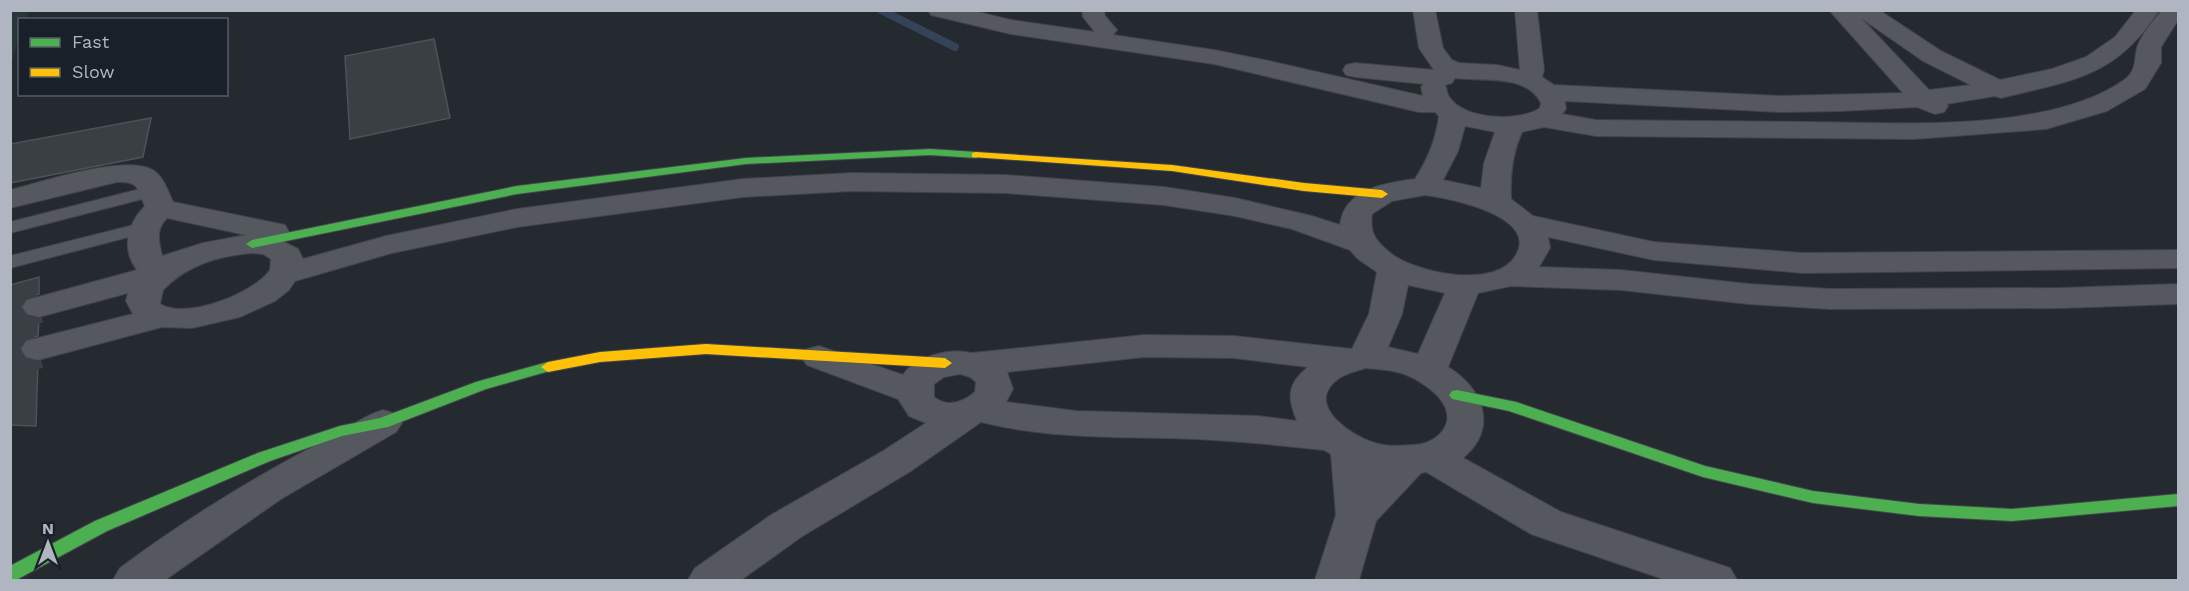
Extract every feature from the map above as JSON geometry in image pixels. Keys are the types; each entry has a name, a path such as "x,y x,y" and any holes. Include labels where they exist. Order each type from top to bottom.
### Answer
{"street":[{"path":"939,10 1011,27 1214,57 1269,68 1447,109 1471,120 1512,125 1543,119 1596,128 1914,130 2046,121 2098,105 2136,84 2149,63 2149,47 2164,22 2175,10"},
{"path":"1022,10 1099,20 1324,66 1392,75 1494,72 1537,87 1712,101 1836,103 1924,100 1999,89 2059,76 2103,58 2122,45 2148,10"},
{"path":"1424,10 1431,49 1437,60 1452,75"},
{"path":"1526,10 1532,70 1537,87 1553,104 1551,112 1543,119"},
{"path":"1840,10 1924,100 1952,114 1996,126"},
{"path":"1863,10 1932,56 1999,89 2027,110 2028,123"},
{"path":"1425,186 1442,160 1450,140 1447,109 1434,97 1433,89 1437,82 1452,75"},
{"path":"1496,203 1495,171 1501,145 1512,125"},
{"path":"39,307 167,270 213,249 252,244 517,189 746,161 857,154 930,152 1096,162 1172,168 1304,187 1382,194 1425,186 1458,190 1496,203 1512,212 1532,234 1535,246 1533,258 1524,268 1511,276 1494,282 1465,284 1428,280 1393,268 1372,255 1361,243 1356,232 1355,220 1360,210 1369,201 1382,194"},
{"path":"10,200 117,173 138,173 147,178 152,209 148,264 167,270"},
{"path":"167,270 148,285 142,296 142,305 148,312 161,317 178,319 220,312 260,295 285,274 386,245 516,218 743,188 851,182 1006,184 1164,196 1235,207 1301,222 1361,243"},
{"path":"152,209 292,236"},
{"path":"1524,223 1654,251 1803,263 2178,259"},
{"path":"252,244 268,245 280,249 287,256 289,264 285,274"},
{"path":"1337,580 1357,515 1341,444 1313,418 1308,403 1309,389 1317,377 1329,367 1356,359 1382,328 1391,299 1393,268"},
{"path":"1511,276 1621,280 1749,294 1830,299 2178,294"},
{"path":"1428,371 1465,284"},
{"path":"38,350 161,317"},
{"path":"819,357 918,400 934,413 950,416 974,411 1076,424 1166,424 1258,429 1341,444 1386,460 1419,459 1448,449 1460,438 1465,424 1464,410 1457,395 1444,381 1408,362 1234,347 1144,346 960,364 931,369 920,377 914,387 918,400 897,461"},
{"path":"10,575 101,526 254,461 340,431 383,423 481,385 545,368 600,357 706,349 765,351 819,357 960,364 987,370 995,379 996,389 992,400 897,461 786,526 710,580"},
{"path":"1457,395 1511,406 1703,471 1813,497 1919,510 2012,515 2178,500"},
{"path":"135,580 232,510 365,436 383,423"},
{"path":"1357,515 1419,459"},
{"path":"1419,459 1546,523 1715,580"}],"lane":[{"path":"10,228 152,209"},
{"path":"10,262 152,209"}],"shaded area":[{"path":"11,10 29,11 26,18 18,18 18,41 11,65"}],"building":[{"path":"434,39 450,118 350,139 345,56"},
{"path":"151,118 143,157 10,183 10,144"},
{"path":"39,277 39,294 26,298 20,307 26,316 39,319 38,336 25,339 19,348 24,358 38,362 36,426 10,425 10,285"}],"waterway":[{"path":"881,10 955,47"}],"tunnel":[{"path":"10,315 39,307"},
{"path":"10,357 38,349"}],"traffic: fast":[{"path":"252,244 517,190 746,161 930,152 976,155"},
{"path":"10,575 101,526 264,457 340,431 383,423 481,385 548,367"},
{"path":"1457,395 1511,406 1703,471 1813,497 1919,510 2012,515 2178,500"}],"traffic: slow":[{"path":"976,155 1172,168 1304,187 1382,194"},
{"path":"548,367 600,357 706,349 945,363"}]}
